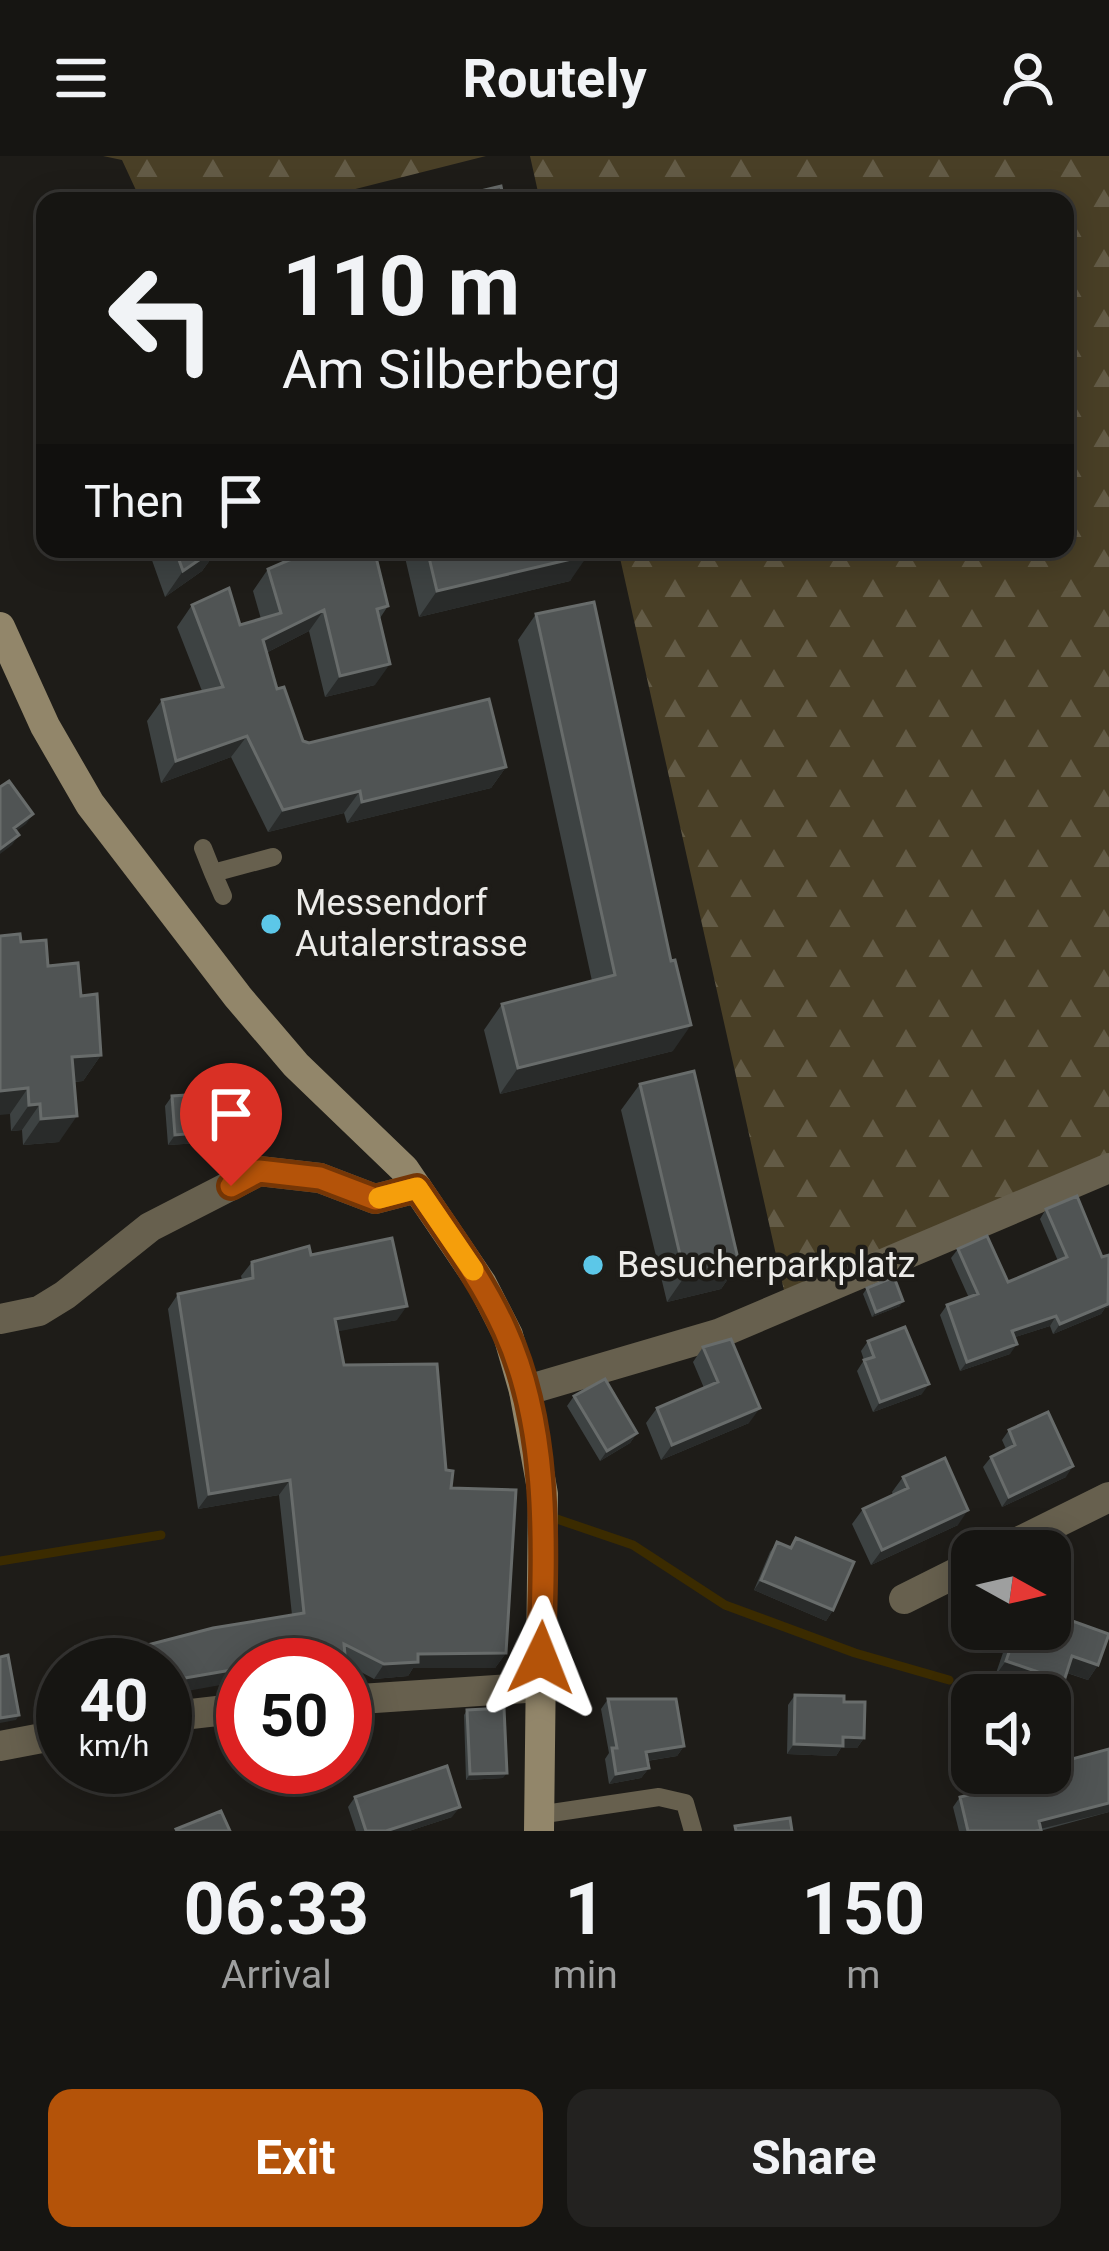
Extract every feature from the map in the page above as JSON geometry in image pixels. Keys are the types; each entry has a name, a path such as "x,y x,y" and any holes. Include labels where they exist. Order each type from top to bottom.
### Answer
{"main road":[{"path":"0,627 45,726 90,803 296,1065 404,1169 482,1284 508,1335 524,1391 543,1510 539,1823"}],"street":[{"path":"524,1391 718,1334 1109,1168"},
{"path":"0,1319 39,1311 150,1227 259,1171 320,1178 375,1199 417,1188"},
{"path":"1042,1530 1109,1497"},
{"path":"904,1599 951,1576"},
{"path":"372,1698 540,1687"},
{"path":"0,1746 36,1739"}],"lane":[{"path":"203,848 223,896"},
{"path":"214,873 272,857"},
{"path":"539,1823 659,1798 686,1803 693,1831"}],"green space":[{"path":"103,156 486,156 344,192 137,192 122,160"},
{"path":"530,156 1109,156 1109,1159 785,1295 620,558 1074,558 1074,192 538,192"}],"building":[{"path":"178,558 202,558 183,571"},
{"path":"376,558 388,606 377,609 390,664 340,676 324,610 263,640 277,689 284,687 303,741 489,699 506,767 362,802 360,791 283,810 247,736 176,761 162,700 223,687 192,605 229,588 240,625 281,613 268,569 289,560"},
{"path":"429,558 575,558 437,591"},
{"path":"594,602 671,961 675,960 691,1025 518,1068 502,1004 615,975 536,614"},
{"path":"9,781 33,814 14,828 19,835 0,849 0,787"},
{"path":"20,934 21,942 46,940 48,966 78,963 81,996 97,994 101,1055 72,1057 77,1116 41,1119 40,1104 29,1105 28,1088 0,1091 0,936"},
{"path":"694,1071 739,1263 685,1276 640,1084"},
{"path":"220,1093 223,1131 175,1135 172,1096"},
{"path":"1077,1196 1102,1257 1109,1255 1108,1304 1060,1324 1056,1316 1012,1331 1017,1344 967,1362 947,1305 978,1294 958,1249 987,1236 1008,1282 1067,1257 1046,1209"},
{"path":"392,1238 407,1306 335,1319 344,1365 437,1364 446,1470 453,1471 451,1488 516,1490 506,1653 418,1654 418,1662 384,1664 372,1658 372,1638 216,1638 216,1673 192,1677 192,1638 174,1638 304,1613 290,1480 209,1494 178,1294 253,1278 252,1262 309,1246 311,1255"},
{"path":"894,1277 903,1301 876,1312 867,1288"},
{"path":"905,1327 929,1384 880,1402 864,1360 874,1357 868,1341"},
{"path":"731,1339 760,1408 672,1445 657,1408 718,1382 703,1347"},
{"path":"605,1379 637,1433 607,1451 574,1396"},
{"path":"1048,1412 1073,1466 1009,1497 991,1457 1015,1445 1009,1430"},
{"path":"945,1458 968,1510 882,1550 863,1509 908,1488 903,1477"},
{"path":"796,1538 854,1562 833,1610 761,1580 777,1542 791,1548"},
{"path":"1071,1620 1109,1634 1098,1665 1072,1656 1066,1674 1044,1674 1006,1661 1010,1650 1071,1650"},
{"path":"8,1655 19,1715 0,1718 0,1657"},
{"path":"795,1695 844,1696 844,1702 865,1702 864,1738 843,1737 843,1746 794,1744"},
{"path":"608,1699 676,1699 684,1746 646,1752 649,1768 616,1774 612,1748 617,1748"},
{"path":"504,1708 507,1773 470,1774 467,1710"},
{"path":"1109,1749 1109,1803 1039,1821 1041,1830 968,1831 960,1797 1071,1794 1071,1759"},
{"path":"447,1766 460,1807 386,1831 366,1831 355,1797"},
{"path":"221,1811 230,1831 176,1829"},
{"path":"790,1818 792,1831 736,1831 735,1826"}],"waterway":[{"path":"551,1517 633,1545 725,1605 855,1653 949,1680"},
{"path":"0,1561 161,1535"}],"slow traffic":[{"path":"379,1198 417,1188 473,1270"}],"place":[{"name":"Messendorf Autalerstrasse","path":"271,924"},
{"name":"Besucherparkplatz","path":"593,1265"}],"route":[{"path":"231,1186 259,1171 320,1178 375,1199 417,1188 482,1284 508,1335 535,1441 543,1494 541,1658"}]}
